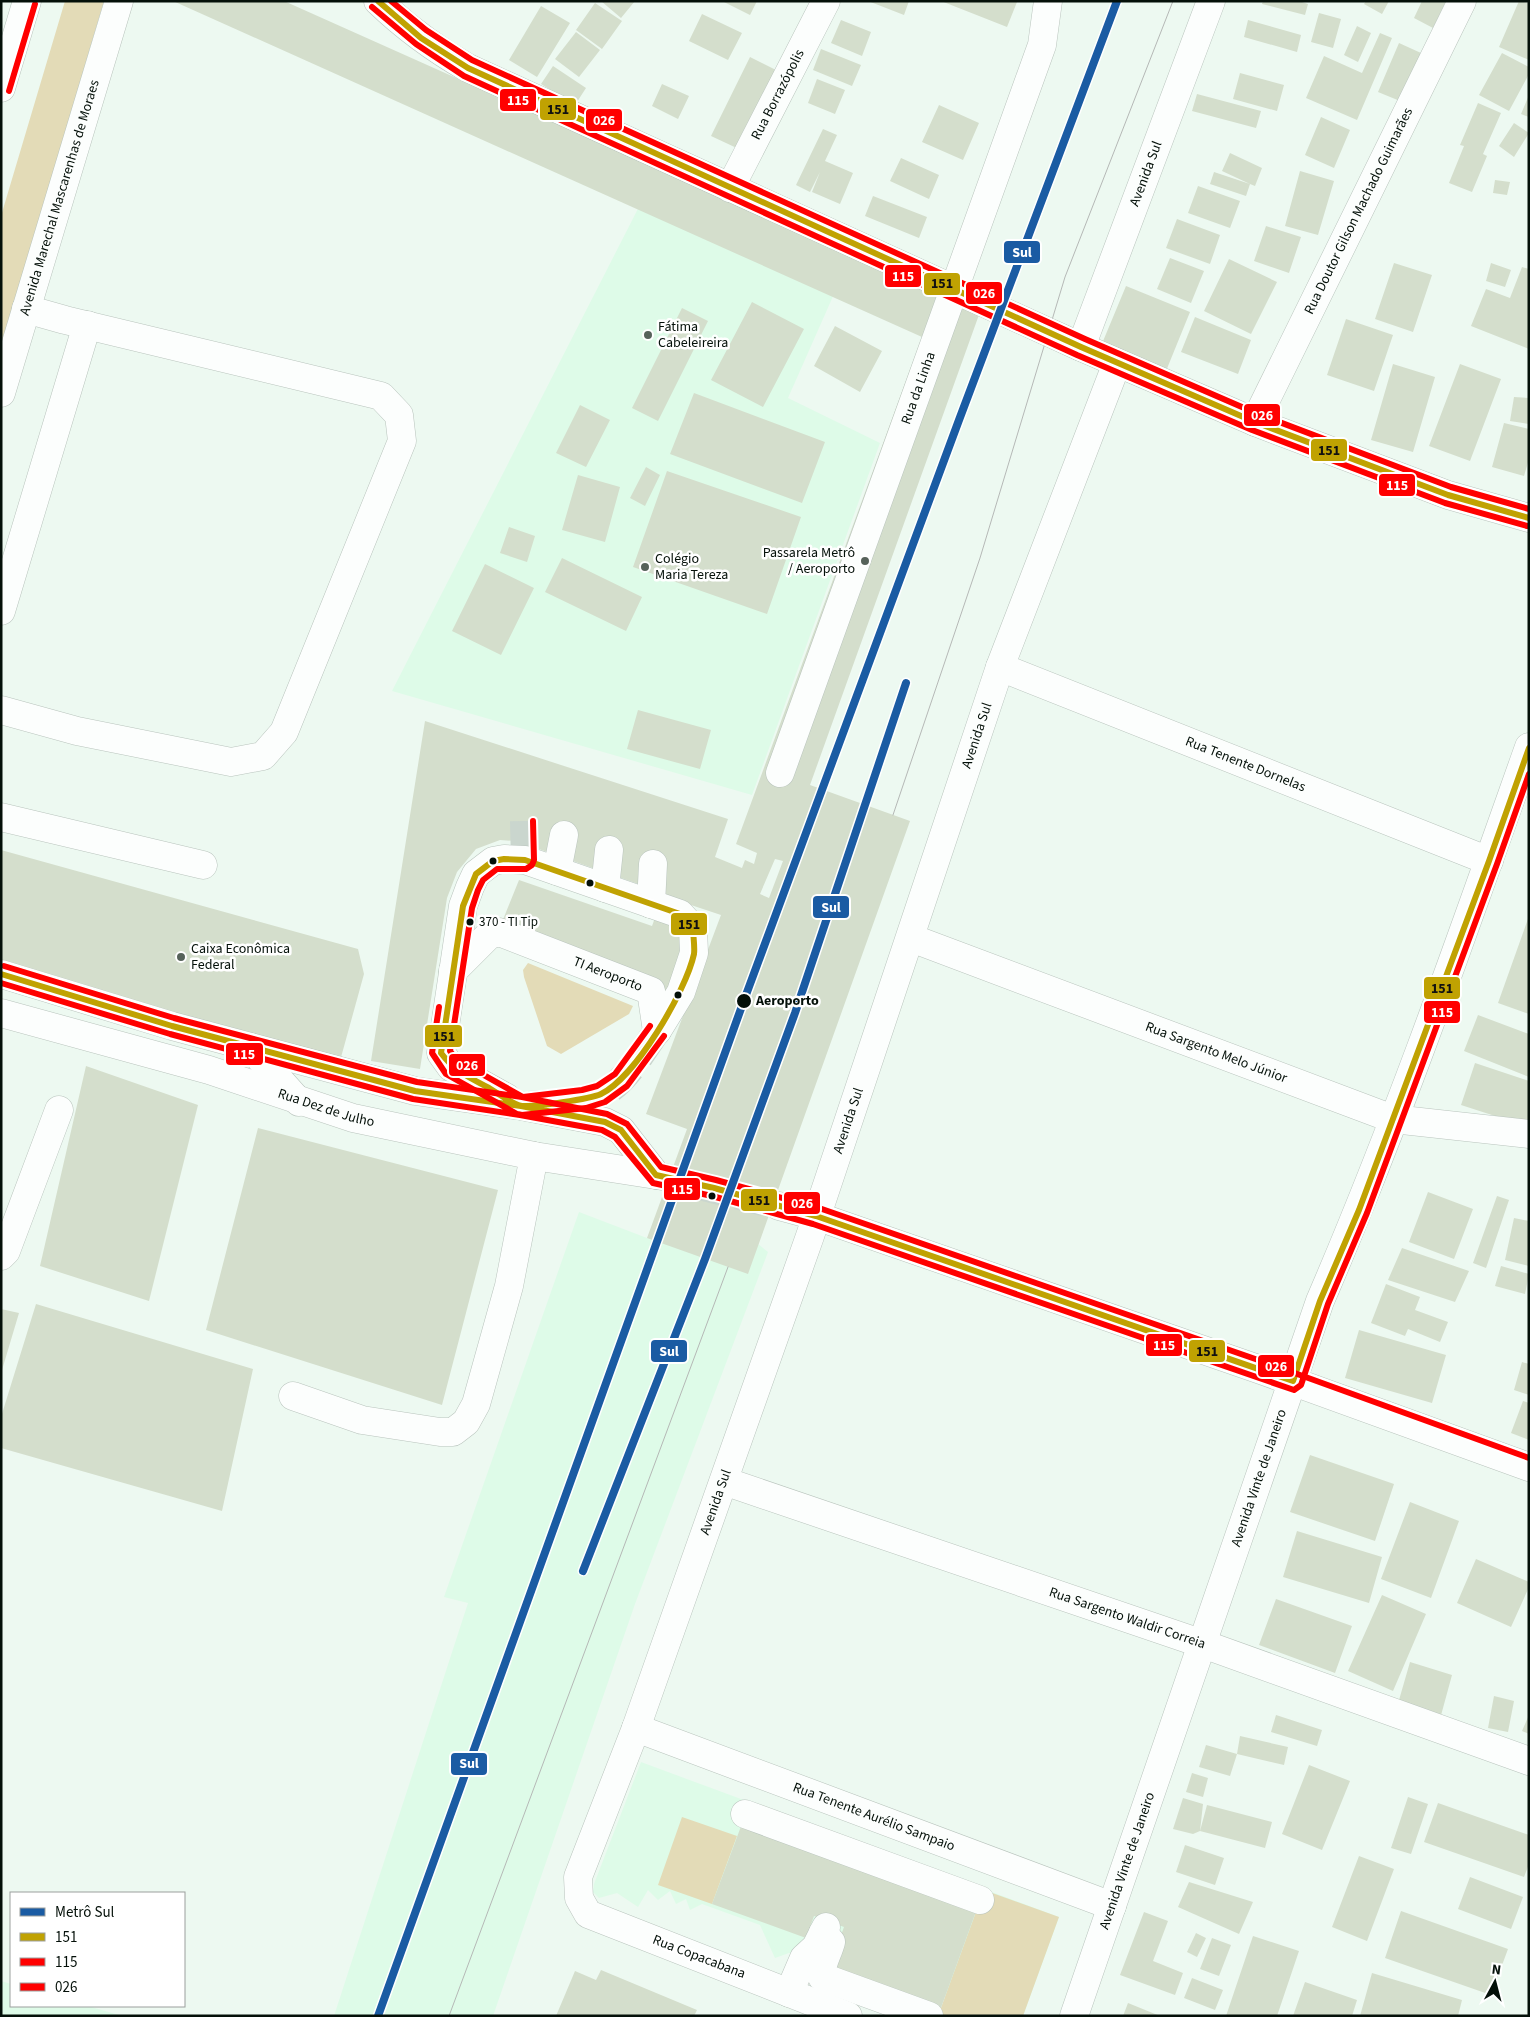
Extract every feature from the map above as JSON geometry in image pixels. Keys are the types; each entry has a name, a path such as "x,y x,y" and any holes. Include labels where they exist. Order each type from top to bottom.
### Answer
{"main road":[{"path":"1,88 27,1"},
{"name":"Avenida Marechal Mascarenhas de Moraes","path":"1,394 118,1"},
{"path":"378,1 401,24 468,68 1081,347 1255,422 1448,495 1529,518"},
{"name":"Rua Borrazópolis","path":"730,188 826,1"},
{"name":"Rua da Linha","path":"780,773 1042,45 1048,1"},
{"name":"Avenida Sul","path":"1081,347 1212,1"},
{"name":"Rua Doutor Gilson Machado Guimarães","path":"1255,422 1462,1"},
{"path":"1,710 77,731 230,762 263,756 284,732 402,441 399,415 381,396 86,326 26,309"},
{"path":"1,612 86,326"},
{"name":"Avenida Sul","path":"578,1877 636,1728 724,1481 911,938 1000,667 1117,363"},
{"name":"Rua Tenente Dornelas","path":"1000,667 1489,861"},
{"name":"Avenida Vinte de Janeiro","path":"1074,2016 1320,1301 1359,1210 1393,1120 1529,747"},
{"path":"1,816 204,865"},
{"path":"558,871 564,835"},
{"path":"605,888 609,850"},
{"name":"TI Aeroporto","path":"453,971 489,935 499,932 650,991 657,1031 681,992 694,953 693,928 680,914 525,860 492,861 476,874 463,906 453,971 441,1053 451,1067 522,1106"},
{"path":"652,904 653,864"},
{"name":"Rua Sargento Melo Júnior","path":"911,938 1393,1120 1529,1134"},
{"path":"1,974 172,1026 414,1090 522,1106"},
{"name":"Rua Dez de Julho","path":"1,1013 209,1070 299,1102 353,1118 534,1156 656,1175 621,1130 605,1122 522,1106"},
{"path":"250,1047 299,1102"},
{"path":"1,1256 6,1251 59,1110"},
{"path":"293,1396 362,1420 440,1432 453,1432 466,1422 476,1404 508,1286 534,1156"},
{"path":"779,1206 816,1216 1293,1381 1529,1467"},
{"name":"Rua Sargento Waldir Correia","path":"724,1481 1203,1644 1529,1761"},
{"name":"Rua Tenente Aurélio Sampaio","path":"636,1728 1112,1906"},
{"path":"744,1814 980,1900"},
{"name":"Rua Copacabana","path":"578,1877 579,1898 588,1914 848,2016"},
{"path":"789,1993 804,1958 816,1947 826,1927 830,1942 829,1952 821,1969 822,1977 929,2016"}],"shaded area":[{"path":"65,1 104,1 1,349 1,216"},
{"name":"Colégio Maria Tereza","path":"645,195 838,285 788,398 880,443 752,795 392,691"},
{"path":"528,963 633,1006 629,1014 561,1054 547,1046 524,977 523,970"},
{"path":"579,1212 647,1238 758,1244 768,1252 635,1604 493,2016 334,2016 468,1603 444,1597"},
{"path":"641,1762 1059,1917 1023,2016 813,1962 789,1953 775,1958 760,1925 702,1904 690,1910 686,1899 676,1904 670,1891 658,1900 648,1890 638,1907 617,1893 599,1898 593,1892 594,1884"},
{"path":"682,1817 737,1836 712,1904 658,1885"},
{"path":"984,1890 1059,1917 1023,2016 938,2016"},
{"path":"1,1981 10,1984 10,2007 91,2007 122,2016 1,2016"}],"building":[{"path":"173,1 284,1 980,312 810,785 910,821 748,1274 647,1238 687,1129 646,1114 721,915 691,905 680,936 688,939 667,992 500,927 519,880 652,926 664,893 516,841 500,840 476,849 457,872 447,898 420,1069 371,1061 425,721 728,819 715,857 742,868 745,860 754,864 757,853 736,844 922,337","holes":["775,859 783,861 769,898 760,894"]},
{"path":"601,1 635,1 621,18"},
{"path":"722,1 757,1 750,15"},
{"path":"868,1 909,1 904,15"},
{"path":"941,1 1014,1 1017,2 1007,27"},
{"path":"1263,1 1299,1 1308,4 1305,15 1262,4"},
{"path":"1366,1 1389,1 1382,14 1364,4"},
{"path":"1422,1 1446,1 1433,28 1414,18"},
{"path":"1519,1 1529,3 1529,60 1499,47"},
{"path":"595,3 622,21 602,49 576,30"},
{"path":"541,6 570,23 537,77 509,60"},
{"path":"1319,13 1341,19 1333,48 1311,42"},
{"path":"702,14 742,33 728,60 689,41"},
{"path":"841,20 871,32 862,56 831,43"},
{"path":"1248,20 1301,35 1297,52 1244,37"},
{"path":"1357,26 1371,33 1358,62 1344,55"},
{"path":"576,32 600,50 579,77 555,59"},
{"path":"1380,33 1392,38 1357,120 1306,98 1324,56 1362,73"},
{"path":"1399,43 1421,53 1400,101 1378,92"},
{"path":"821,49 861,65 852,86 813,70"},
{"path":"1502,53 1529,67 1529,74 1509,111 1479,95"},
{"path":"750,57 780,72 741,150 711,136"},
{"path":"553,66 586,88 575,105 541,84"},
{"path":"1240,73 1284,85 1277,111 1233,99"},
{"path":"817,79 845,90 835,114 808,103"},
{"path":"662,84 689,96 678,119 652,106"},
{"path":"1197,94 1261,111 1256,128 1192,111"},
{"path":"1529,95 1529,117 1521,114"},
{"path":"1478,103 1501,113 1483,154 1487,156 1472,192 1449,183 1464,146 1460,145"},
{"path":"939,105 979,123 963,160 922,142"},
{"path":"1321,117 1350,130 1334,168 1305,155"},
{"path":"1514,123 1529,133 1514,157 1499,146"},
{"path":"823,129 837,135 825,161 853,173 840,204 812,192 820,172 810,192 796,185"},
{"path":"1230,153 1262,168 1255,186 1222,171"},
{"path":"901,158 939,175 929,199 890,181"},
{"path":"1300,171 1334,181 1318,235 1285,226"},
{"path":"1214,172 1250,184 1246,196 1210,184"},
{"path":"1495,180 1510,182 1507,195 1493,193"},
{"path":"1198,186 1240,201 1230,228 1188,213"},
{"path":"873,196 927,217 919,238 865,216"},
{"path":"1177,219 1220,235 1210,264 1166,248"},
{"path":"1266,226 1301,237 1289,273 1254,261"},
{"path":"1170,258 1204,271 1191,303 1157,289"},
{"path":"1229,259 1277,282 1251,334 1204,311"},
{"path":"1394,263 1432,275 1413,332 1375,319"},
{"path":"1491,263 1511,270 1505,287 1486,281"},
{"path":"1522,267 1529,269 1529,349 1471,326 1486,289 1510,298"},
{"path":"1126,286 1190,312 1166,371 1101,346"},
{"path":"752,302 804,329 763,407 711,380"},
{"path":"682,308 708,321 658,421 632,408"},
{"path":"1195,317 1251,340 1238,374 1181,352"},
{"path":"1346,319 1393,335 1374,391 1327,375"},
{"path":"835,326 882,351 860,392 814,366"},
{"path":"1393,364 1435,377 1413,452 1371,440"},
{"path":"1460,364 1501,379 1470,461 1429,446"},
{"path":"694,393 825,442 802,503 670,454"},
{"path":"1514,397 1529,398 1529,424 1510,421"},
{"path":"580,405 610,420 586,467 556,453"},
{"path":"1504,423 1529,429 1529,459 1524,476 1492,467"},
{"path":"646,467 660,475 645,506 630,498"},
{"path":"667,471 801,517 767,614 633,567"},
{"path":"578,475 620,487 605,542 562,530"},
{"path":"509,527 535,536 527,562 500,553"},
{"path":"562,558 642,597 626,631 545,592"},
{"path":"485,564 534,588 501,655 452,631"},
{"path":"638,710 711,730 700,769 627,749"},
{"name":"Caixa Econômica Federal","path":"1,850 358,949 364,974 340,1061 1,965"},
{"path":"1529,916 1529,1014 1498,1003"},
{"path":"1478,1015 1529,1034 1529,1077 1464,1051"},
{"path":"1475,1063 1529,1081 1529,1127 1461,1105"},
{"path":"86,1066 198,1105 149,1301 40,1266"},
{"path":"258,1128 498,1190 442,1405 206,1330"},
{"path":"1428,1192 1473,1209 1454,1259 1409,1242"},
{"path":"1497,1196 1509,1200 1486,1268 1473,1263"},
{"path":"1514,1218 1529,1221 1529,1266 1505,1260"},
{"path":"1402,1248 1469,1271 1455,1302 1388,1280"},
{"path":"1501,1266 1529,1274 1525,1294 1495,1286"},
{"path":"1386,1284 1420,1297 1415,1310 1448,1322 1440,1342 1408,1329 1405,1336 1371,1323"},
{"path":"36,1304 253,1369 222,1511 1,1448 1,1417"},
{"path":"1,1309 19,1313 2,1370 1,1370"},
{"path":"1359,1330 1446,1355 1432,1403 1345,1378"},
{"path":"1522,1362 1529,1364 1529,1395 1514,1390"},
{"path":"1523,1401 1529,1403 1529,1440 1511,1433"},
{"path":"1310,1455 1394,1484 1375,1541 1290,1512"},
{"path":"1410,1502 1459,1521 1431,1598 1381,1579"},
{"path":"1297,1531 1382,1557 1369,1603 1283,1577"},
{"path":"1476,1559 1529,1582 1529,1587 1511,1627 1457,1603"},
{"path":"1382,1595 1426,1614 1393,1691 1348,1671"},
{"path":"1276,1599 1352,1626 1335,1673 1259,1645"},
{"path":"1410,1662 1452,1675 1440,1719 1397,1707"},
{"path":"1494,1696 1514,1701 1508,1732 1488,1728"},
{"path":"1276,1715 1322,1730 1317,1746 1271,1732"},
{"path":"1529,1715 1529,1734 1522,1731"},
{"path":"1240,1736 1288,1747 1284,1765 1237,1754"},
{"path":"1206,1745 1237,1754 1230,1776 1199,1767"},
{"path":"1309,1765 1350,1781 1322,1850 1282,1834"},
{"path":"1192,1773 1208,1778 1203,1797 1186,1792"},
{"path":"1408,1797 1428,1804 1411,1854 1391,1848"},
{"path":"1183,1798 1203,1804 1200,1831 1193,1834 1173,1829"},
{"path":"1438,1803 1529,1835 1529,1864 1524,1877 1424,1842"},
{"path":"1207,1805 1272,1822 1265,1848 1200,1831"},
{"path":"743,1821 978,1906 938,2016 826,1977 844,1927 814,1916 806,1938 712,1904"},
{"path":"1185,1845 1224,1858 1215,1885 1176,1872"},
{"path":"1359,1856 1394,1869 1367,1941 1332,1927"},
{"path":"1470,1877 1523,1897 1511,1929 1458,1909"},
{"path":"1189,1882 1253,1902 1239,1934 1178,1907"},
{"path":"1401,1911 1508,1949 1491,1995 1385,1958"},
{"path":"1144,1912 1168,1921 1153,1961 1183,1973 1175,1995 1120,1975"},
{"path":"1196,1933 1206,1938 1197,1957 1187,1952"},
{"path":"1253,1936 1299,1951 1277,2016 1226,2016"},
{"path":"1212,1938 1231,1945 1219,1976 1200,1969"},
{"path":"601,1970 697,2010 694,2016 556,2016 575,1971 596,1980"},
{"path":"1372,1973 1462,2000 1458,2016 1360,2016"},
{"path":"1192,1978 1223,1990 1215,2010 1184,1998"},
{"path":"1305,1982 1357,2000 1352,2016 1293,2016"},
{"path":"1128,2003 1160,2016 1123,2016"}],"tunnel":[{"path":"524,821 525,860"},
{"path":"530,1105 583,1100 609,1090 632,1067 657,1031"},
{"path":"656,1175 779,1206"}],"tram line":[{"path":"893,815 980,558 1065,277 1173,1"},
{"path":"449,2016 728,1267"}],"metro line":[{"name":"Sul","path":"378,2016 743,1003 959,420 1117,1"},
{"name":"Sul","path":"583,1571 705,1259 795,1013 906,683"}],"transit line":[{"name":"151","path":"378,1 421,38 468,68 1081,347 1255,422 1448,495 1529,518"},
{"name":"026","path":"391,1 426,30 472,60 1085,339 1258,414 1451,487 1529,509"},
{"name":"115","path":"9,91 35,4"},
{"name":"115","path":"372,7 416,44 464,76 1077,355 1252,430 1445,503 1527,526"},
{"name":"151","path":"1,974 172,1026 415,1091 521,1106 605,1122 621,1130 656,1175 714,1188 816,1216 1293,1381 1320,1301 1359,1210 1529,748"},
{"name":"115","path":"1,983 170,1034 413,1099 520,1115 602,1130 615,1137 653,1183 712,1196 813,1224 1294,1390 1301,1385 1328,1304 1367,1213 1529,774"},
{"name":"026","path":"533,821 534,860 532,865 526,869 497,869 483,880 478,890 472,908 450,1051 457,1060 523,1097 582,1090 597,1086 615,1074 650,1026"},
{"name":"151","path":"504,859 525,860 680,914 693,928 694,954 681,989 670,1010 629,1071 601,1094 550,1104 522,1106 463,1074 446,1060 441,1053 463,906 476,874 493,861 504,859"},
{"name":"026","path":"4,966 174,1018 417,1082 522,1097 607,1114 627,1124 661,1167 819,1208 1264,1362 1529,1458"},
{"name":"115","path":"439,1007 432,1053 446,1074 522,1115 586,1108 605,1102 627,1086 664,1036"}],"place":[{"name":"Fátima Cabeleireira","path":"648,335"},
{"name":"Passarela Metrô / Aeroporto","path":"865,561"},
{"name":"Colégio Maria Tereza","path":"645,567"},
{"name":"370 - TI Tip","path":"470,922"},
{"name":"Caixa Econômica Federal","path":"181,957"},
{"name":"Aeroporto","path":"744,1001"}]}
